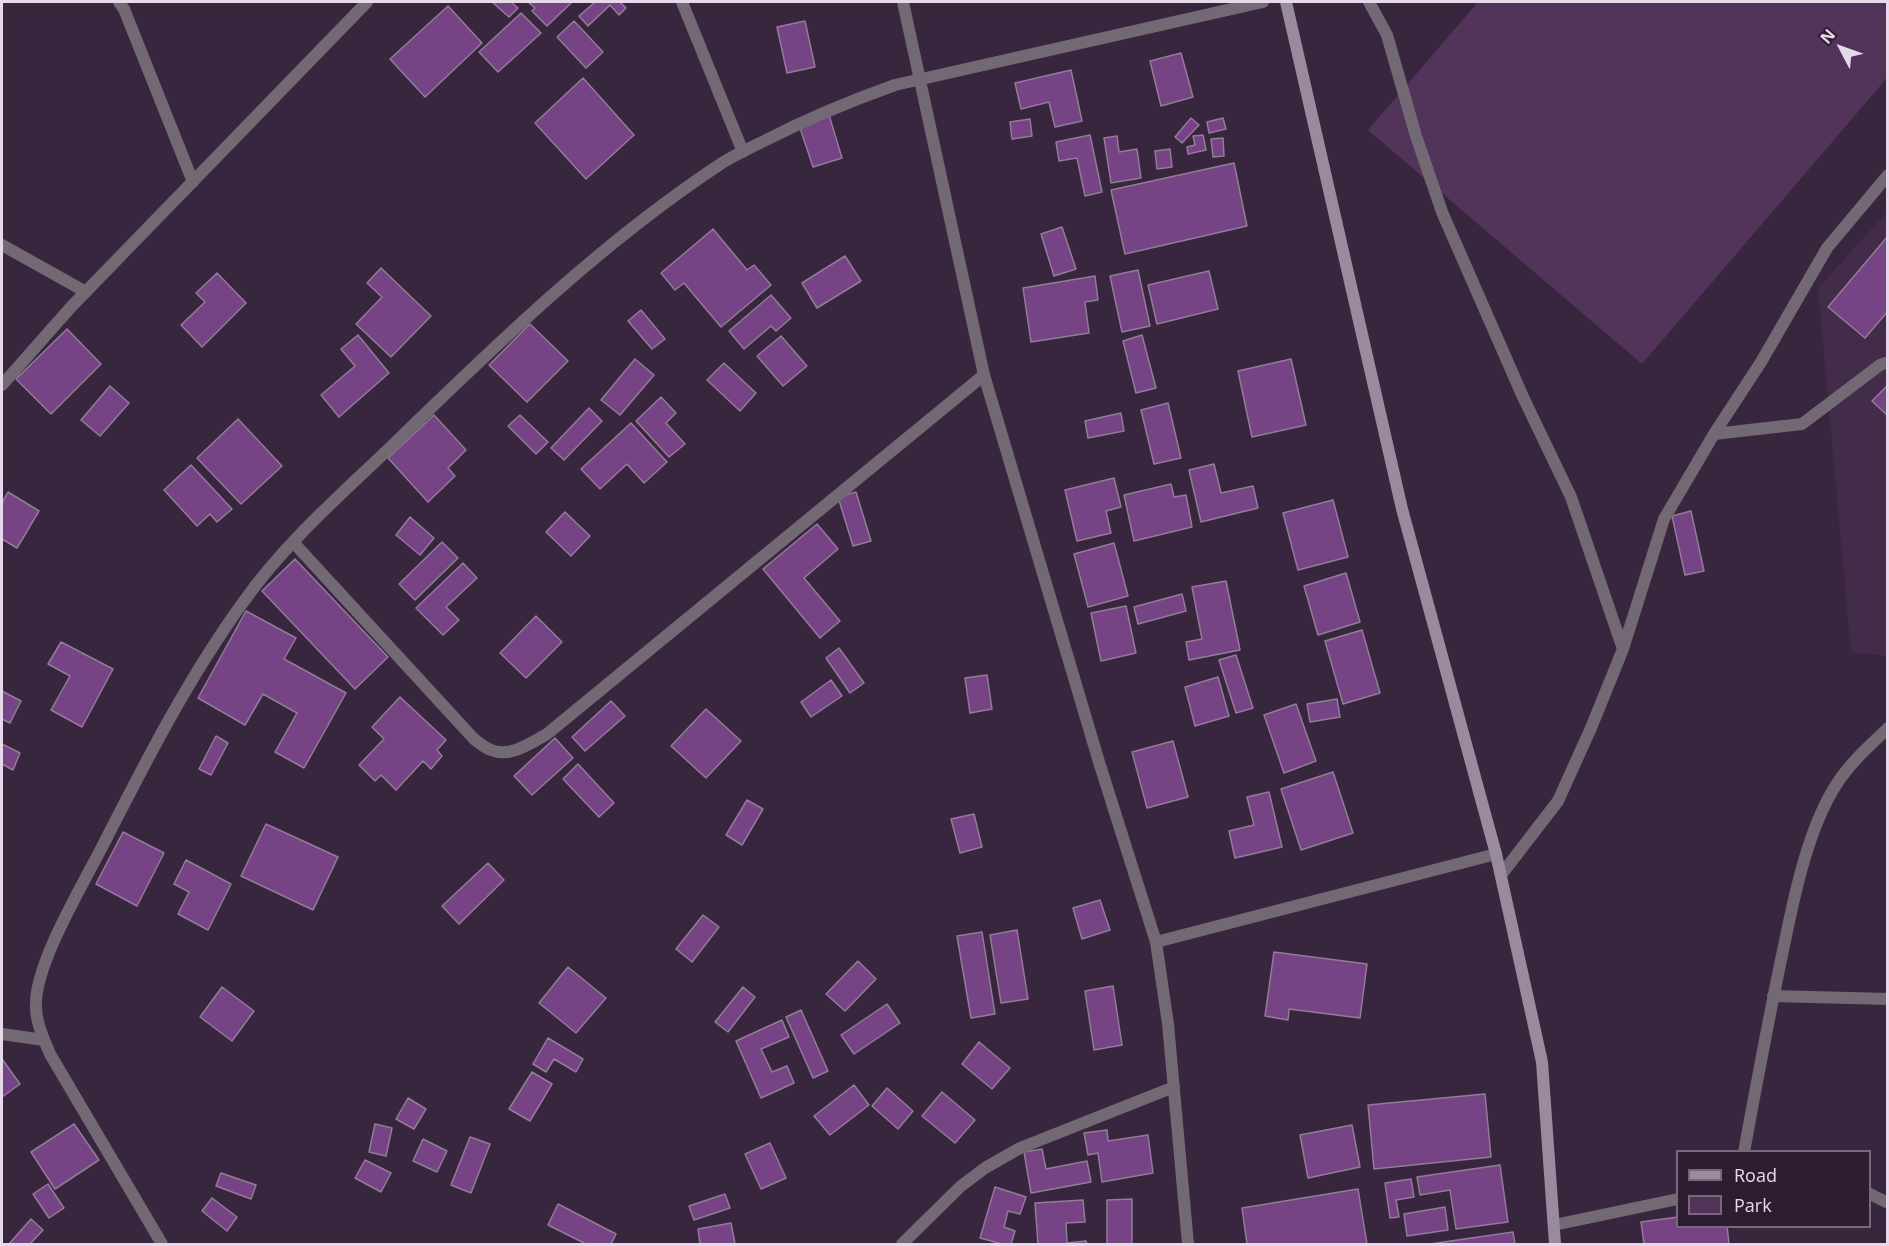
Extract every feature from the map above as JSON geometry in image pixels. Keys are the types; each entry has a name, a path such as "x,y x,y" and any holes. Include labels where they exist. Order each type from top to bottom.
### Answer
{"main road":[{"path":"1286,2 1402,509 1496,854 1542,1062 1556,1245"}],"street":[{"path":"119,2 124,9 193,182"},
{"path":"2,385 86,292 367,2"},
{"path":"682,2 743,152"},
{"path":"903,2 984,375 1099,762 1156,942 1168,1024 1188,1245"},
{"path":"162,1245 39,1030 35,1003 39,980 53,943 141,770 200,665 245,599 293,542 512,329 638,223 725,162 799,123 842,104 918,78 1263,2"},
{"path":"1369,2 1387,34 1416,136 1442,212 1518,387 1571,497 1623,649"},
{"path":"1501,875 1558,801 1623,649 1664,519 1714,434 1761,362 1827,248 1887,175"},
{"path":"2,245 86,292"},
{"path":"1714,434 1802,424 1887,362"},
{"path":"293,542 474,739 491,751 517,750 546,734 984,375"},
{"path":"1743,1150 1794,897 1817,824 1841,777 1854,760 1887,728"},
{"path":"1156,942 1496,854"},
{"path":"1773,996 1887,999"},
{"path":"2,1034 44,1040"},
{"path":"902,1245 961,1186 985,1167 1020,1148 1174,1087"},
{"path":"1871,1195 1887,1203"},
{"path":"1554,1224 1676,1199"}],"shaded area":[{"path":"1887,212 1887,656 1851,652 1818,288"}],"green space":[{"path":"1478,2 1887,2 1887,78 1642,364 1368,130"}],"building":[{"path":"492,2 511,2 518,8 509,17"},
{"path":"528,2 572,2 547,26 532,11 535,8"},
{"path":"595,2 620,2 626,8 619,15 610,5 588,26 579,16"},
{"path":"448,6 482,43 425,97 390,59"},
{"path":"521,13 541,33 498,72 479,52"},
{"path":"574,21 603,52 586,68 557,37"},
{"path":"805,21 815,67 787,73 777,27"},
{"path":"1181,53 1193,97 1161,106 1150,61"},
{"path":"1071,70 1082,121 1055,127 1049,102 1021,109 1015,83"},
{"path":"583,78 634,135 586,179 535,123"},
{"path":"829,115 842,158 813,167 799,125"},
{"path":"1191,118 1199,125 1182,143 1175,137"},
{"path":"1223,118 1226,129 1209,133 1207,122"},
{"path":"1030,119 1032,136 1012,139 1010,122"},
{"path":"1090,135 1102,192 1085,196 1077,158 1059,161 1056,142"},
{"path":"1203,135 1206,150 1188,154 1187,147 1195,145 1193,136"},
{"path":"1117,136 1119,152 1137,149 1141,178 1111,183 1104,138"},
{"path":"1223,138 1224,156 1213,157 1211,139"},
{"path":"1170,149 1172,167 1157,169 1155,151"},
{"path":"1234,163 1247,226 1125,254 1111,190"},
{"path":"1062,227 1076,269 1054,276 1041,234"},
{"path":"713,229 747,270 754,265 771,285 721,327 684,283 675,290 661,273"},
{"path":"1888,236 1888,311 1865,338 1828,307"},
{"path":"845,256 861,281 817,308 802,283"},
{"path":"381,268 431,316 391,357 356,324 382,297 367,283"},
{"path":"1138,270 1150,326 1122,332 1110,276"},
{"path":"1209,271 1218,309 1157,324 1148,285"},
{"path":"217,273 246,303 202,347 181,325 205,302 196,293"},
{"path":"1095,276 1098,300 1085,302 1089,333 1031,342 1023,288"},
{"path":"771,295 791,318 776,331 771,326 744,349 729,331"},
{"path":"641,310 665,339 652,349 628,321"},
{"path":"530,324 568,361 527,402 489,365"},
{"path":"67,329 101,364 51,414 16,379"},
{"path":"358,335 389,373 339,417 321,395 355,366 341,349"},
{"path":"1142,335 1156,388 1136,393 1123,341"},
{"path":"781,336 807,366 783,386 757,356"},
{"path":"635,359 654,375 620,415 601,400"},
{"path":"1291,359 1306,425 1252,437 1238,371"},
{"path":"724,363 756,393 740,411 707,380"},
{"path":"1888,385 1888,416 1872,401"},
{"path":"110,386 129,403 100,436 81,420"},
{"path":"661,397 676,413 666,423 685,444 669,457 636,421"},
{"path":"1168,403 1181,458 1154,464 1141,410"},
{"path":"589,408 602,421 564,460 551,448"},
{"path":"1121,413 1124,431 1088,438 1085,421"},
{"path":"434,415 466,450 448,468 455,476 428,502 388,458"},
{"path":"520,415 548,442 536,454 508,426"},
{"path":"238,419 282,466 241,504 197,458"},
{"path":"631,423 667,462 644,483 627,464 600,489 581,469"},
{"path":"1214,464 1221,493 1253,486 1258,508 1201,522 1189,470"},
{"path":"191,465 232,509 217,522 210,514 197,526 164,490"},
{"path":"1114,478 1121,507 1106,511 1111,533 1077,541 1065,490"},
{"path":"1171,484 1174,497 1186,495 1192,527 1134,541 1124,495"},
{"path":"8,492 39,511 17,548 2,539 2,503"},
{"path":"856,492 871,541 853,546 838,497"},
{"path":"1333,500 1348,557 1298,570 1283,513"},
{"path":"1691,511 1704,571 1685,575 1672,516"},
{"path":"565,512 590,536 571,556 546,532"},
{"path":"410,517 434,538 420,555 396,535"},
{"path":"817,524 838,549 804,578 840,621 820,638 763,569"},
{"path":"442,542 458,558 415,600 399,584"},
{"path":"1114,543 1128,596 1088,607 1074,554"},
{"path":"295,559 388,657 355,689 262,591"},
{"path":"463,563 477,578 446,607 459,620 443,635 416,608"},
{"path":"1346,573 1360,622 1318,635 1304,586"},
{"path":"1226,581 1240,650 1189,660 1186,642 1202,639 1192,587"},
{"path":"1182,594 1186,611 1138,624 1134,607"},
{"path":"1126,606 1136,653 1101,661 1091,613"},
{"path":"246,611 296,638 284,659 346,693 304,768 275,752 297,713 263,694 245,725 198,698"},
{"path":"536,616 562,642 526,678 500,653"},
{"path":"1362,630 1380,693 1343,704 1325,641"},
{"path":"61,642 113,669 82,727 51,710 70,676 48,664"},
{"path":"839,648 864,683 850,693 826,658"},
{"path":"1236,655 1253,708 1236,713 1219,660"},
{"path":"987,675 992,709 970,713 965,678"},
{"path":"1218,677 1229,716 1195,726 1185,687"},
{"path":"831,680 842,696 811,717 801,702"},
{"path":"2,691 21,701 10,723 2,719"},
{"path":"400,697 446,740 437,750 442,756 431,769 423,761 396,790 381,775 375,781 359,765 384,739 372,727"},
{"path":"1337,699 1340,717 1310,722 1307,704"},
{"path":"611,701 625,716 585,751 572,737"},
{"path":"1296,704 1316,761 1284,773 1264,715"},
{"path":"706,709 741,741 706,778 671,746"},
{"path":"216,736 228,743 211,775 199,769"},
{"path":"555,738 573,758 532,795 514,776"},
{"path":"1173,741 1188,797 1147,808 1132,752"},
{"path":"2,744 20,753 13,770 2,764"},
{"path":"578,764 614,803 599,817 563,779"},
{"path":"1333,772 1353,833 1301,850 1281,789"},
{"path":"1269,792 1282,847 1235,858 1229,831 1254,825 1247,797"},
{"path":"747,800 763,809 742,845 726,835"},
{"path":"974,814 982,847 960,853 951,819"},
{"path":"266,824 338,857 313,910 241,876"},
{"path":"123,832 164,853 137,906 96,884"},
{"path":"186,860 231,884 208,930 178,914 189,892 174,884"},
{"path":"488,863 504,880 459,924 442,906"},
{"path":"1100,900 1110,930 1082,939 1073,908"},
{"path":"703,915 719,927 692,962 676,949"},
{"path":"1017,930 1028,999 1001,1003 990,935"},
{"path":"982,932 995,1014 971,1018 957,936"},
{"path":"1274,952 1367,964 1360,1018 1289,1009 1288,1020 1265,1016"},
{"path":"858,961 876,979 845,1011 826,994"},
{"path":"568,967 606,998 576,1033 539,1003"},
{"path":"1113,986 1122,1045 1094,1050 1085,991"},
{"path":"222,987 254,1011 232,1041 200,1017"},
{"path":"743,987 755,997 728,1032 715,1022"},
{"path":"887,1004 900,1023 854,1054 841,1035"},
{"path":"801,1010 828,1071 813,1078 786,1017"},
{"path":"782,1020 789,1037 761,1049 772,1072 787,1066 794,1083 761,1098 736,1041"},
{"path":"548,1038 583,1059 576,1072 554,1059 546,1072 533,1064"},
{"path":"979,1042 1010,1068 992,1089 962,1064"},
{"path":"2,1059 20,1084 2,1097"},
{"path":"532,1072 552,1084 530,1121 509,1109"},
{"path":"854,1085 869,1105 830,1135 814,1116"},
{"path":"887,1088 913,1111 898,1129 872,1106"},
{"path":"942,1092 975,1120 955,1143 922,1116"},
{"path":"1485,1094 1491,1157 1374,1169 1368,1105"},
{"path":"408,1098 426,1109 414,1129 396,1119"},
{"path":"74,1124 99,1160 55,1189 31,1152"},
{"path":"375,1124 392,1128 386,1156 369,1152"},
{"path":"1352,1125 1360,1167 1308,1178 1300,1135"},
{"path":"1107,1130 1108,1141 1148,1135 1153,1173 1102,1182 1098,1153 1088,1155 1084,1133"},
{"path":"470,1137 490,1144 471,1193 451,1185"},
{"path":"423,1139 447,1151 437,1172 413,1161"},
{"path":"770,1143 786,1178 761,1189 745,1154"},
{"path":"1042,1149 1046,1169 1087,1161 1091,1182 1031,1193 1024,1152"},
{"path":"365,1160 391,1173 381,1192 355,1178"},
{"path":"1500,1165 1508,1222 1456,1229 1450,1190 1420,1195 1417,1177"},
{"path":"221,1173 256,1185 251,1199 216,1186"},
{"path":"1411,1179 1414,1197 1396,1200 1399,1217 1390,1218 1385,1183"},
{"path":"48,1184 64,1208 49,1218 33,1194"},
{"path":"995,1187 1026,1197 1020,1214 1008,1211 1004,1227 1015,1231 1011,1244 980,1238"},
{"path":"1358,1189 1367,1244 1247,1244 1242,1208"},
{"path":"725,1194 730,1208 694,1220 689,1206"},
{"path":"212,1198 237,1217 227,1231 202,1211"},
{"path":"1132,1199 1132,1244 1107,1244 1107,1200"},
{"path":"1083,1200 1085,1222 1066,1223 1067,1243 1086,1241 1087,1244 1038,1244 1035,1203"},
{"path":"558,1204 616,1234 611,1244 586,1244 548,1225"},
{"path":"1445,1207 1448,1230 1407,1236 1404,1214"},
{"path":"1676,1217 1676,1228 1727,1228 1729,1244 1644,1244 1641,1222"},
{"path":"31,1219 43,1230 30,1244 9,1244"},
{"path":"731,1223 735,1244 700,1244 698,1229"},
{"path":"1513,1232 1515,1244 1430,1244"}]}
